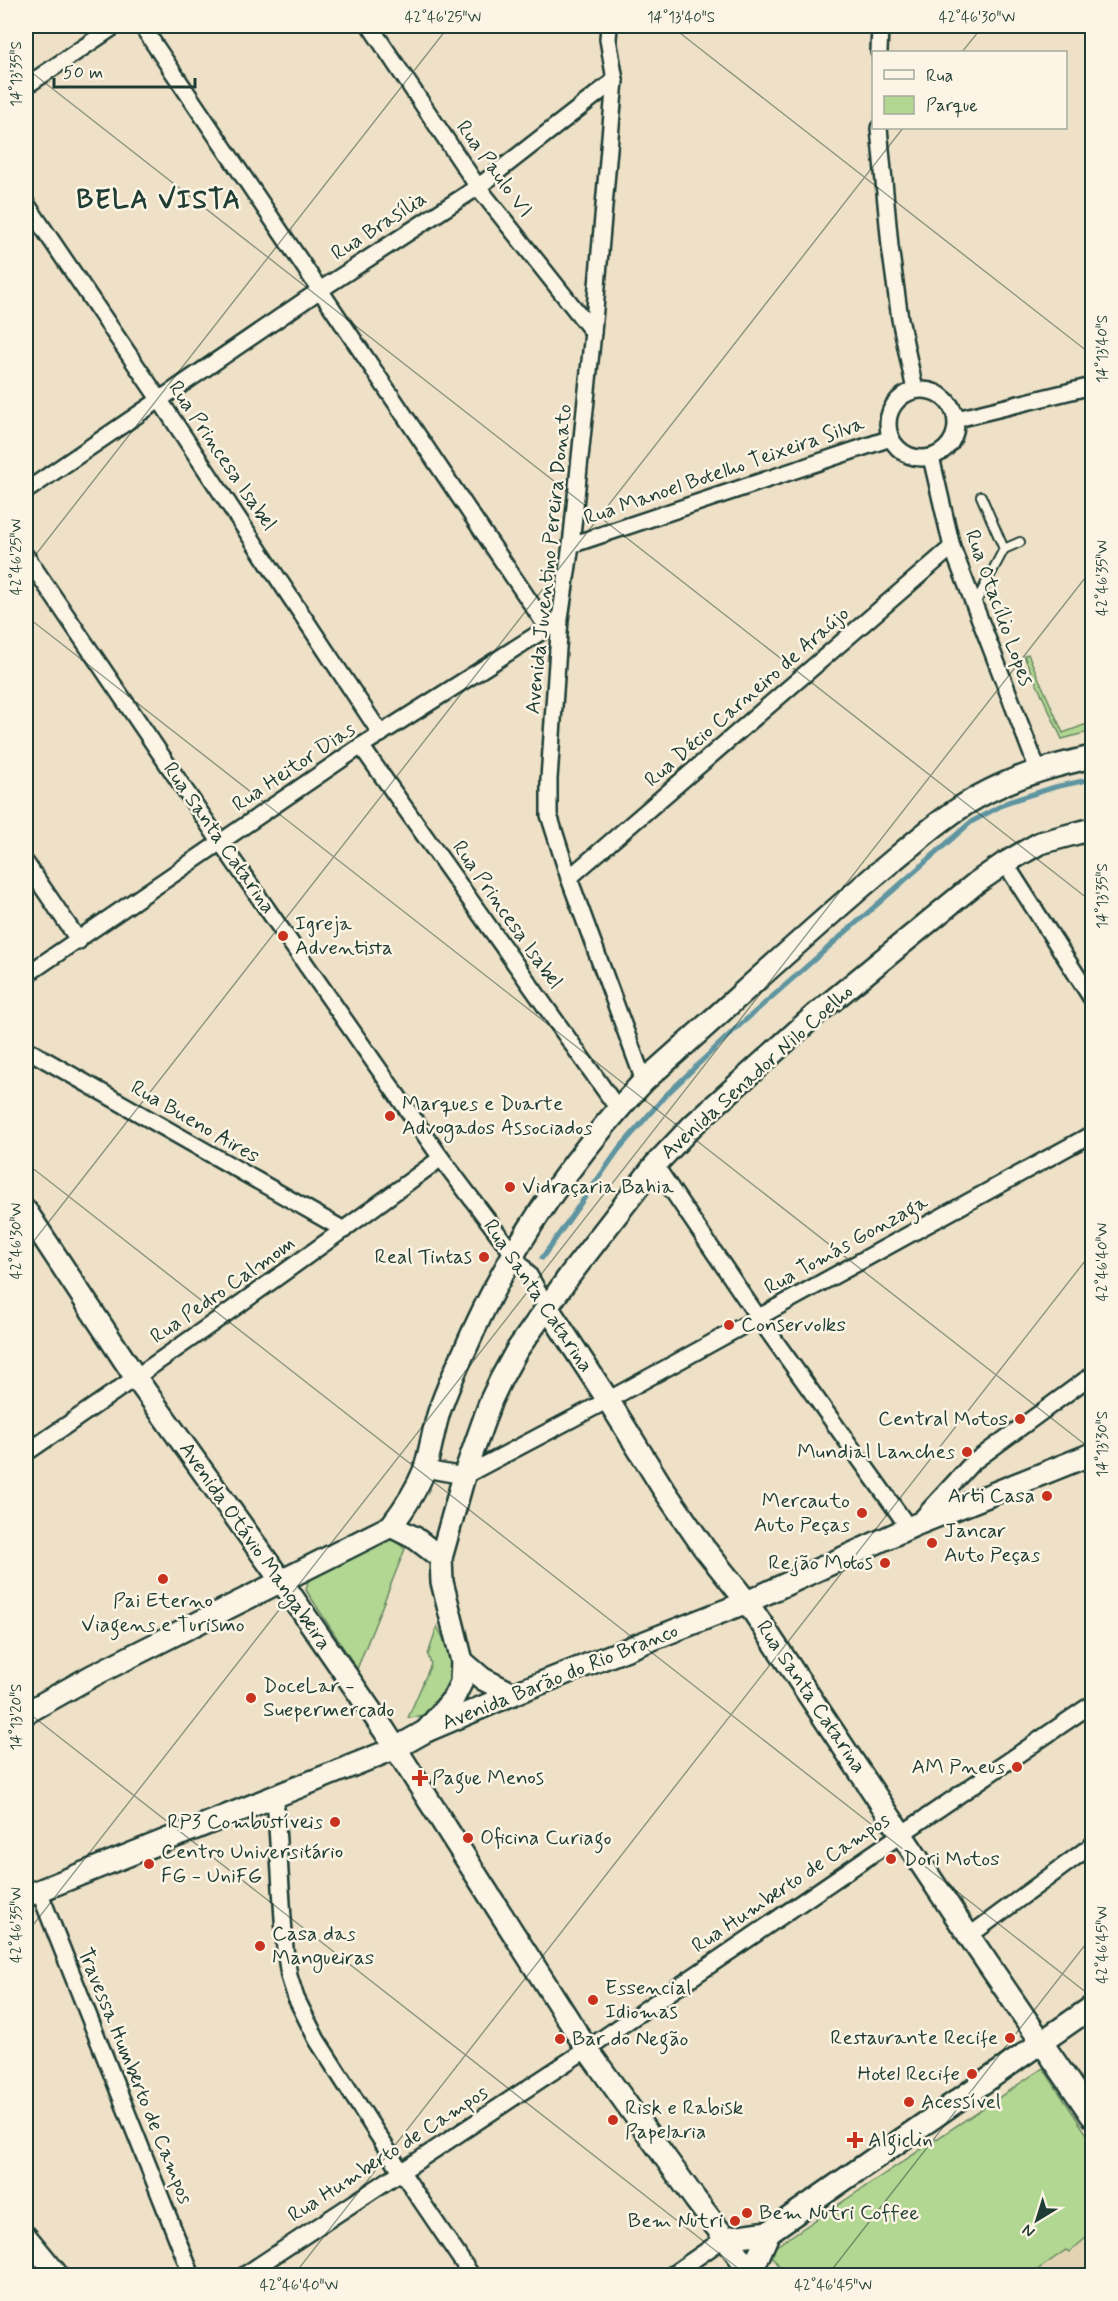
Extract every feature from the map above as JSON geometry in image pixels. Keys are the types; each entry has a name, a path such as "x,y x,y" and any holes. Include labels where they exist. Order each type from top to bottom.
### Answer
{"main road":[{"path":"26,1713 92,1676 391,1526 411,1497 425,1469 440,1408 466,1347 512,1254 567,1172 618,1109 644,1081 844,902 921,838 968,803 990,790 1038,770 1092,757"},
{"name":"Avenida Senador Nilo Coelho","path":"426,1731 459,1689 462,1661 442,1582 441,1558 464,1476 491,1400 501,1379 517,1350 547,1307 655,1165 693,1125 815,1015 976,883 1005,863 1040,843 1092,829"},
{"name":"Avenida Otávio Mangabeira","path":"26,1211 135,1378 282,1582 396,1748 587,2049 694,2199 753,2273"},
{"name":"Rua Santa Catarina","path":"547,1307 662,1487 704,1548 747,1602 969,1936 1092,2116"},
{"name":"Avenida Barão do Rio Branco","path":"32,1894 396,1748 426,1731 513,1694 747,1602 912,1527 1092,1454"},
{"path":"391,1526 415,1538 441,1558"},
{"path":"462,1661 483,1679 513,1694"},
{"path":"725,2238 769,2232 1092,2007"},
{"path":"753,2273 769,2232"},
{"path":"26,2237 58,2276"}],"street":[{"path":"26,86 115,26"},
{"path":"142,26 320,290 554,623"},
{"name":"Rua Paulo VI","path":"370,26 478,187 593,332"},
{"path":"599,26 609,32"},
{"path":"879,51 880,26"},
{"name":"Avenida Juventino Pereira Donato","path":"609,32 615,80 593,332 571,545 554,623 549,815 569,878 644,1081"},
{"name":"Rua Brasília","path":"26,491 320,290 478,187 615,80"},
{"path":"879,129 890,246 900,320 915,390"},
{"name":"Rua Princesa Isabel","path":"26,203 381,734"},
{"path":"957,419 1092,386"},
{"path":"915,390 937,393 950,404 957,419 957,429 948,447 931,458 919,459 897,448 888,426 889,414 895,403 904,395 915,390"},
{"name":"Rua Manoel Botelho Teixeira Silva","path":"571,545 891,438"},
{"name":"Rua Otacílio Lopes","path":"931,458 952,547 1038,770"},
{"name":"Rua Décio Carneiro de Araújo","path":"569,878 952,547"},
{"name":"Rua Santa Catarina","path":"26,556 221,843 441,1158 529,1275 547,1307"},
{"name":"Rua Heitor Dias","path":"26,975 79,941 361,746 554,623"},
{"name":"Rua Princesa Isabel","path":"361,746 618,1109"},
{"path":"26,863 79,941"},
{"path":"1005,863 1092,999"},
{"name":"Rua Bueno Aires","path":"26,1049 344,1230"},
{"name":"Rua Tomás Gonzaga","path":"464,1476 608,1400 1092,1134"},
{"name":"Rua Pedro Calmom","path":"26,1453 344,1230 441,1158"},
{"path":"655,1165 758,1317 912,1527 972,1463 1092,1375"},
{"path":"425,1469 464,1476"},
{"name":"Rua Humberto de Campos","path":"243,2276 587,2049 1092,1704"},
{"path":"275,1796 285,1949 289,1976 296,1998 317,2040 472,2276"},
{"path":"969,1936 1092,1845"},
{"name":"Travessa Humberto de Campos","path":"32,1894 192,2276"},
{"path":"670,2276 725,2238"}],"lane":[{"path":"981,496 1004,549"},
{"path":"974,605 1004,549 1020,542"}],"shaded area":[{"path":"1092,2233 1092,2275 1030,2276 1067,2250 1069,2252"}],"green space":[{"path":"1028,654 1063,733 1092,722 1092,731 1062,739 1024,656"},
{"path":"389,1536 405,1549 357,1669 306,1590 310,1573"},
{"path":"437,1626 459,1670 438,1710 419,1717 408,1718 431,1664 428,1655"},
{"path":"1043,2068 1092,2142 1092,2233 1069,2252 1066,2250 1030,2275 785,2275 769,2251"}],"waterway":[{"path":"542,1258 619,1149 665,1096 732,1032 971,822 1008,802 1055,787 1092,779"}],"place":[{"name":"Igreja Adventista","path":"283,936"},
{"name":"Marques e Duarte Advogados Associados","path":"390,1116"},
{"name":"Vidraçaria Bahia","path":"510,1187"},
{"name":"Real Tintas","path":"484,1257"},
{"name":"Conservolks","path":"729,1325"},
{"name":"Central Motos","path":"1020,1419"},
{"name":"Mundial Lanches","path":"967,1452"},
{"name":"Arti Casa","path":"1047,1496"},
{"name":"Mercauto Auto Peças","path":"862,1513"},
{"name":"Jancar Auto Peças","path":"932,1543"},
{"name":"Rejão Motos","path":"885,1563"},
{"name":"Pai Eterno Viagens e Turismo","path":"163,1579"},
{"name":"DoceLar - Suepermercado","path":"251,1698"},
{"name":"AM Pneus","path":"1017,1767"},
{"name":"Pague Menos","path":"420,1778"},
{"name":"RP3 Combustíveis","path":"335,1822"},
{"name":"Oficina Curiago","path":"468,1838"},
{"name":"Dori Motos","path":"891,1859"},
{"name":"Centro Universitário FG - UniFG","path":"149,1864"},
{"name":"Casa das Mangueiras","path":"260,1946"},
{"name":"Essencial Idiomas","path":"593,2000"},
{"name":"Restaurante Recife","path":"1010,2038"},
{"name":"Bar do Negão","path":"560,2039"},
{"name":"Hotel Recife","path":"972,2074"},
{"name":"Acessível","path":"909,2102"},
{"name":"Risk e Rabisk Papelaria","path":"613,2120"},
{"name":"Algiclin","path":"855,2140"},
{"name":"Bem Nutri Coffee","path":"747,2213"},
{"name":"Bem Nutri","path":"735,2221"}],"district":[{"name":"BELA VISTA","path":"159,200"}]}
